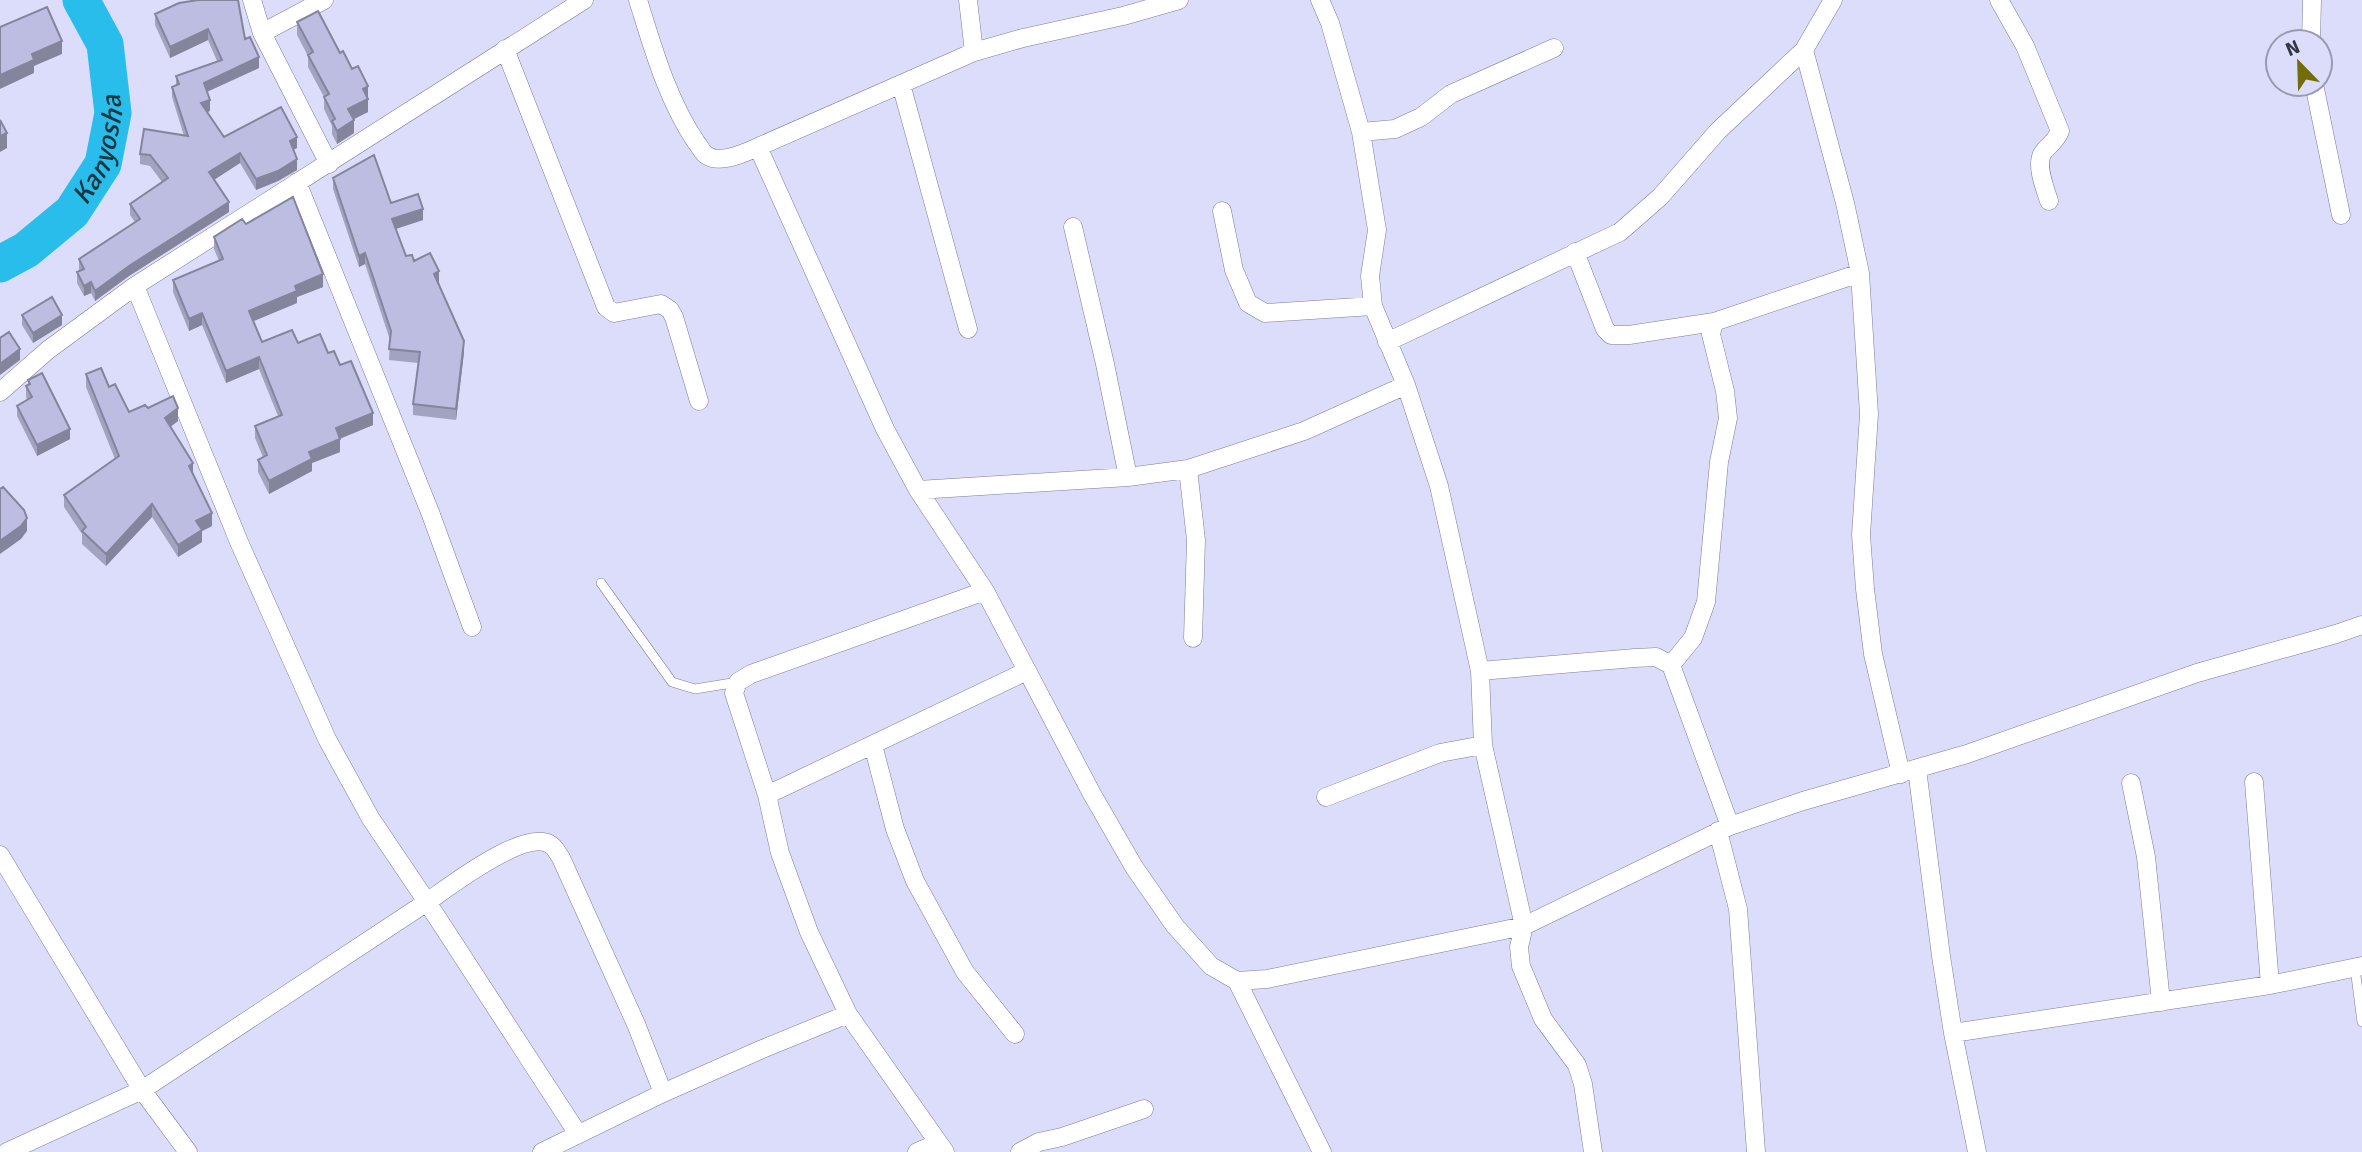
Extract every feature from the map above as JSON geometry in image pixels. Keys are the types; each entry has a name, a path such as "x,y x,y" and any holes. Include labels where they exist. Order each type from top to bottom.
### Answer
{"street":[{"path":"252,0 262,33 329,164"},
{"path":"262,33 324,0"},
{"path":"0,392 48,350 135,286 584,0"},
{"path":"638,0 671,94 687,129 705,155 718,159 758,147 974,52 1179,0"},
{"path":"968,0 974,52"},
{"path":"1320,0 1330,23 1361,132 1377,230 1370,276 1373,306 1406,385 1439,486 1480,671 1483,745 1524,926 1519,947 1521,966 1543,1019 1577,1065 1583,1084 1592,1152"},
{"path":"1387,342 1620,232 1660,197 1718,131 1804,50 1833,0"},
{"path":"1999,0 2025,47 2060,131 2056,142 2042,153 2040,166 2049,201"},
{"path":"2311,28 2312,0"},
{"path":"1361,132 1395,129 1421,117 1451,94 1554,48"},
{"path":"505,49 606,307 614,313 661,304 670,310 699,401"},
{"path":"1804,50 1845,204 1860,273 1869,414 1861,535 1873,654 1909,771 1953,1033 1977,1152"},
{"path":"901,84 968,329"},
{"path":"2317,98 2341,215"},
{"path":"758,147 885,429 918,490 985,591 1092,794 1134,867 1175,926 1211,966 1237,981 1322,1152"},
{"path":"297,183 430,512 472,627"},
{"path":"1222,211 1234,270 1248,303 1265,313 1373,306"},
{"path":"1073,227 1128,477"},
{"path":"1575,252 1605,329 1611,335 1629,335 1714,322 1860,273"},
{"path":"135,286 239,542 327,739 371,819 579,1134"},
{"path":"1671,665 1693,638 1706,603 1717,475 1728,418 1725,391 1711,334 1714,322"},
{"path":"918,490 1128,477 1188,469 1304,431 1406,385"},
{"path":"1188,469 1196,540 1193,638"},
{"path":"917,1152 941,1147 848,1014 805,921 780,853 767,795 734,693 738,682 751,674 985,591"},
{"path":"1237,981 1267,979 1524,926 1724,828 1803,801 1967,754 2197,673 2362,625"},
{"path":"1480,671 1656,657 1671,665 1724,828 1738,909 1756,1152"},
{"path":"767,795 1027,671"},
{"path":"873,745 895,829 915,881 965,972 1015,1034"},
{"path":"1326,797 1440,752 1483,745"},
{"path":"2255,782 2270,985"},
{"path":"2131,783 2146,857 2161,1002"},
{"path":"7,1152 142,1090 482,865 525,842 551,844 561,858 663,1093"},
{"path":"0,855 142,1090 188,1152"},
{"path":"1953,1033 2270,985 2359,967"},
{"path":"542,1152 663,1093 848,1014"},
{"path":"1020,1152 1039,1142 1144,1109"}],"lane":[{"path":"601,583 672,682 695,689 738,682"},
{"path":"2359,967 2362,1021"}],"building":[{"path":"238,0 245,39 250,37 259,57 204,83 210,100 201,103 224,137 281,107 297,137 290,141 297,159 278,171 256,179 240,153 209,172 229,202 95,291 91,282 84,286 77,272 84,269 79,259 140,219 130,204 168,178 150,155 140,154 144,129 188,136 172,87 179,84 176,76 222,60 208,29 170,47 155,14 179,3"},
{"path":"47,7 62,41 32,54 34,60 0,75 0,27"},
{"path":"318,11 340,53 343,51 352,69 358,66 368,86 363,89 368,99 348,109 354,120 337,131 332,121 335,119 324,97 329,94 308,55 313,52 297,22"},
{"path":"0,120 7,133 0,136"},
{"path":"374,155 391,203 418,194 423,209 392,219 406,256 412,255 414,261 430,253 439,271 434,274 464,341 456,409 413,404 420,352 389,349 391,331 365,253 359,256 333,178"},
{"path":"293,197 323,274 295,286 297,291 249,311 262,342 292,330 298,343 320,334 328,353 334,351 340,365 351,361 373,413 336,428 340,439 309,452 312,459 269,481 258,460 267,455 255,426 282,415 259,357 226,371 202,313 189,319 173,280 223,259 214,237 242,219 246,224"},
{"path":"52,297 62,315 33,333 22,315"},
{"path":"9,332 20,349 0,364 0,338"},
{"path":"101,368 109,387 115,384 129,412 145,405 148,408 173,396 178,408 165,418 193,463 189,466 212,513 196,521 202,530 178,545 152,504 106,554 82,531 86,527 64,495 119,456 86,374"},
{"path":"42,373 70,429 37,445 17,406 32,397 26,386 30,384 28,380"},
{"path":"3,487 24,510 27,518 21,526 0,541 0,489"}],"waterway":[{"name":"Kanyosha","path":"0,264 26,250 72,212 103,164 113,113 105,44 81,0"}]}
